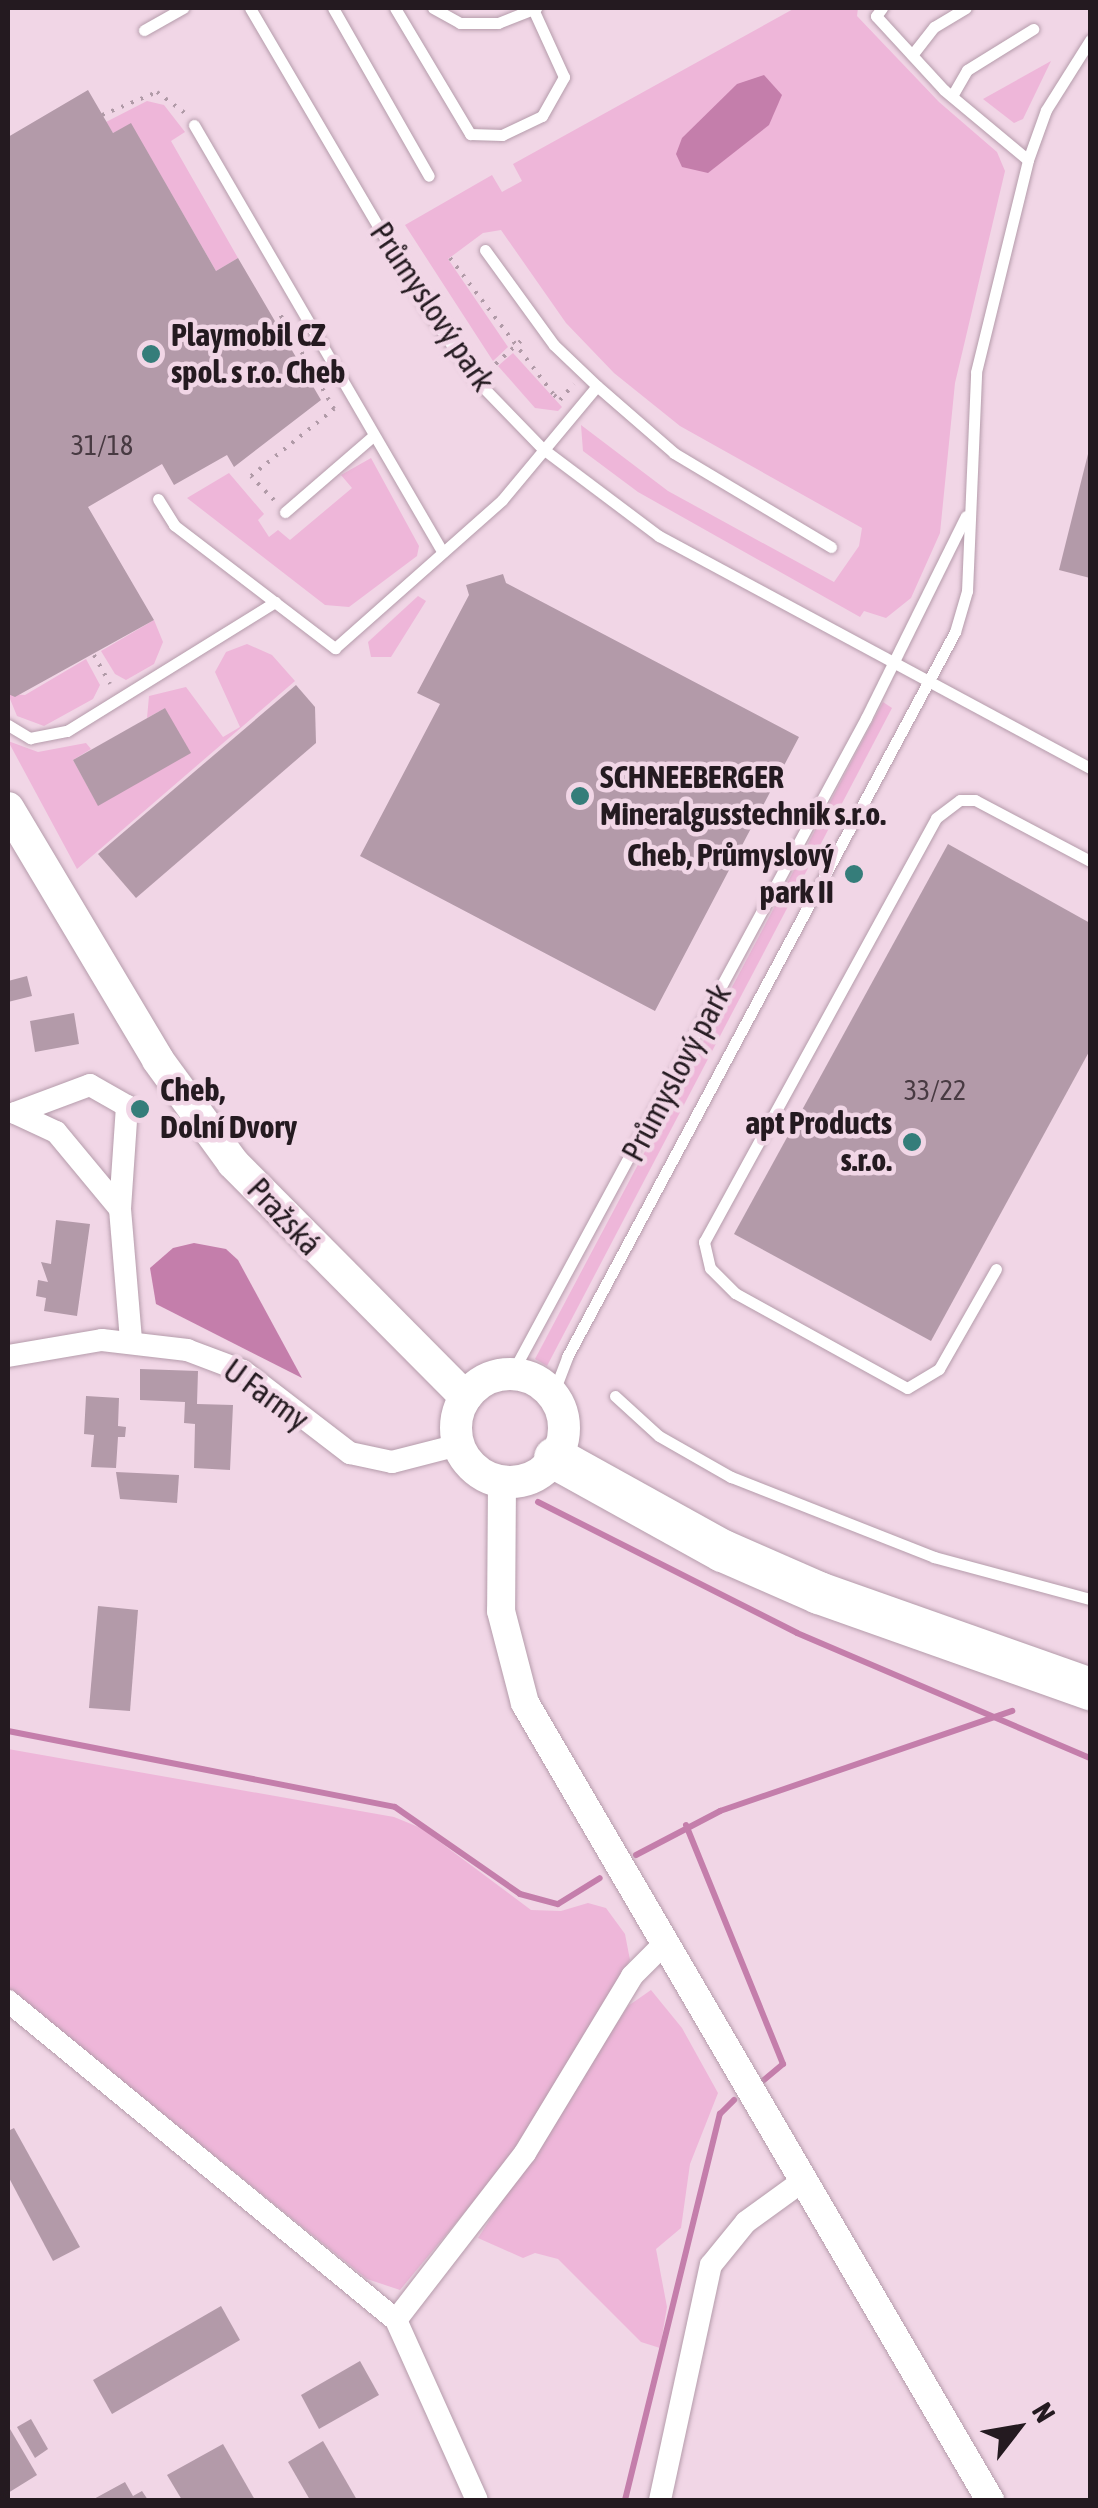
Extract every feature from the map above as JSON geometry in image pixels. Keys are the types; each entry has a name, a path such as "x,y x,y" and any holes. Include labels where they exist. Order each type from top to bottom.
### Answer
{"highway":[{"path":"555,1458 723,1551 820,1593 1090,1689"}],"main road":[{"name":"Pražská","path":"8,808 158,1060 233,1163 465,1397"},
{"path":"512,1373 553,1394 564,1426 555,1458 532,1478 502,1482 475,1469 458,1445 458,1412 465,1397 486,1379 512,1373"}],"street":[{"path":"11,1113 90,1085 127,1106 120,1210 132,1340"},
{"path":"11,1113 56,1132 120,1210"},
{"name":"U Farmy","path":"8,1356 132,1340 227,1362 350,1453 392,1462 458,1445"},
{"path":"502,1482 500,1612 516,1680 663,1945 990,2500"},
{"path":"396,2320 525,2153 632,1976 663,1945"},
{"path":"8,2002 396,2320 478,2500"},
{"path":"660,2500 712,2265 746,2222 804,2180"}],"lane":[{"path":"144,30 183,8"},
{"name":"Průmyslový park","path":"250,8 424,306 477,380 543,449 659,536 1090,768"},
{"path":"333,8 429,176"},
{"path":"395,8 470,134 502,135 542,116 564,77 534,8 498,22 460,22 433,8"},
{"path":"882,8 876,16 912,56 952,96 1028,160"},
{"path":"912,56 934,27 966,8"},
{"path":"952,96 968,70 1033,28"},
{"path":"928,681 956,632 967,591 976,372 1028,160 1046,110 1090,40"},
{"path":"194,125 443,552"},
{"path":"485,250 512,293 583,374 674,452 830,547"},
{"path":"158,499 174,525 335,648 502,500 597,386"},
{"path":"285,512 374,436"},
{"path":"891,662 970,507"},
{"path":"8,726 44,738 119,701 274,602"},
{"name":"Průmyslový park","path":"512,1373 891,662"},
{"name":"Průmyslový park","path":"553,1394 576,1339 928,681"},
{"path":"996,1269 939,1369 907,1388 735,1293 710,1268 704,1242 912,856 945,810 976,800 1090,861"},
{"path":"615,1396 659,1436 731,1477 934,1557 1090,1598"}],"path":[{"path":"102,115 157,92 194,125"},
{"path":"450,258 513,349 560,400 583,374"},
{"path":"277,309 334,409 251,476 285,512"},
{"path":"477,380 525,338"},
{"path":"94,655 119,701"}],"shaded area":[{"path":"795,8 858,8 857,16 939,102 997,152 1005,171 955,383 940,533 911,598 886,618 864,611 860,617 638,492 583,451 581,425 668,491 834,582 859,546 862,528 680,426 614,373 566,323 501,230 483,233 448,259 508,347 493,361 405,225 492,175 502,192 522,181 513,164"},
{"path":"1051,61 1023,119 1014,123 983,99"},
{"path":"764,75 782,95 769,125 708,173 682,167 676,154 682,138 737,84"},
{"path":"147,101 164,105 185,132 171,141 238,258 216,271 131,124 113,133 106,122"},
{"path":"513,353 562,407 558,411 535,408 498,366"},
{"path":"371,458 419,546 417,556 349,607 325,605 187,498 229,473 264,514 258,520 269,537 278,530 290,540 352,488 341,475"},
{"path":"418,596 426,601 391,657 371,657 368,642"},
{"path":"154,620 163,642 154,664 126,680 115,674 101,651"},
{"path":"247,644 272,655 295,681 77,869 8,741 38,752 86,743 91,749 73,760 98,805 165,708 147,718 149,696 186,687 223,737 240,727 215,672 226,652"},
{"path":"86,659 100,685 93,699 44,726 17,716 8,694 25,695"},
{"path":"883,702 892,708 547,1366 535,1359"},
{"path":"194,1243 226,1249 238,1260 302,1378 156,1304 150,1268 173,1248"},
{"path":"8,1749 394,1817 421,1828 531,1910 561,1911 588,1903 606,1908 625,1934 630,1960 509,2159 400,2290 367,2279 8,1989"},
{"path":"651,1990 682,2028 718,2093 690,2164 681,2228 656,2249 667,2307 660,2348 641,2342 558,2259 535,2253 523,2258 478,2238 628,2006"}],"building":[{"name":"Playmobil CZ spol. s r.o. Cheb","path":"88,90 113,133 131,123 216,271 238,258 321,400 234,467 227,455 174,485 162,464 88,507 154,620 15,697 8,694 8,137"},
{"path":"1090,450 1090,578 1059,570"},
{"name":"SCHNEEBERGER Mineralgusstechnik s.r.o.","path":"503,574 506,583 799,737 655,1011 360,856 440,704 417,693 469,595 466,585"},
{"path":"296,685 315,707 316,743 136,898 98,854"},
{"path":"165,708 191,753 98,806 73,760"},
{"name":"apt Products s.r.o.","path":"948,844 1090,923 1090,1050 931,1341 734,1234"},
{"path":"27,976 32,996 8,1002 8,981"},
{"path":"74,1013 79,1044 35,1052 30,1021"},
{"path":"56,1220 90,1224 77,1316 44,1311 46,1298 36,1296 38,1280 48,1282 41,1262 51,1264"},
{"path":"140,1369 198,1371 197,1404 233,1405 230,1470 194,1468 195,1424 184,1423 185,1402 140,1400"},
{"path":"86,1396 119,1398 118,1426 126,1427 125,1437 118,1437 116,1468 91,1467 94,1435 84,1434"},
{"path":"116,1472 179,1475 177,1503 120,1499"},
{"path":"98,1606 138,1610 130,1711 89,1708"},
{"path":"14,2128 80,2247 53,2261 8,2176 8,2131"},
{"path":"221,2306 240,2340 112,2414 93,2380"},
{"path":"360,2361 379,2395 319,2429 301,2395"},
{"path":"31,2419 48,2449 35,2458 17,2427"},
{"path":"8,2430 37,2475 8,2493"},
{"path":"323,2441 357,2500 310,2500 288,2462"},
{"path":"223,2444 255,2500 182,2500 167,2475"},
{"path":"125,2482 133,2496 142,2491 148,2500 92,2500"}],"waterway":[{"path":"538,1502 797,1633 1090,1758"},
{"path":"636,1855 720,1811 1012,1711"},
{"path":"8,1731 395,1807 520,1894 558,1904 600,1878"},
{"path":"686,1825 783,2064 764,2080"},
{"path":"625,2500 720,2114 734,2100"}],"place":[{"name":"Playmobil CZ spol. s r.o. Cheb","path":"151,354"},
{"name":"SCHNEEBERGER Mineralgusstechnik s.r.o.","path":"580,796"},
{"name":"Cheb, Průmyslový park II","path":"854,874"},
{"name":"Cheb, Dolní Dvory","path":"140,1109"},
{"name":"apt Products s.r.o.","path":"912,1142"}]}
